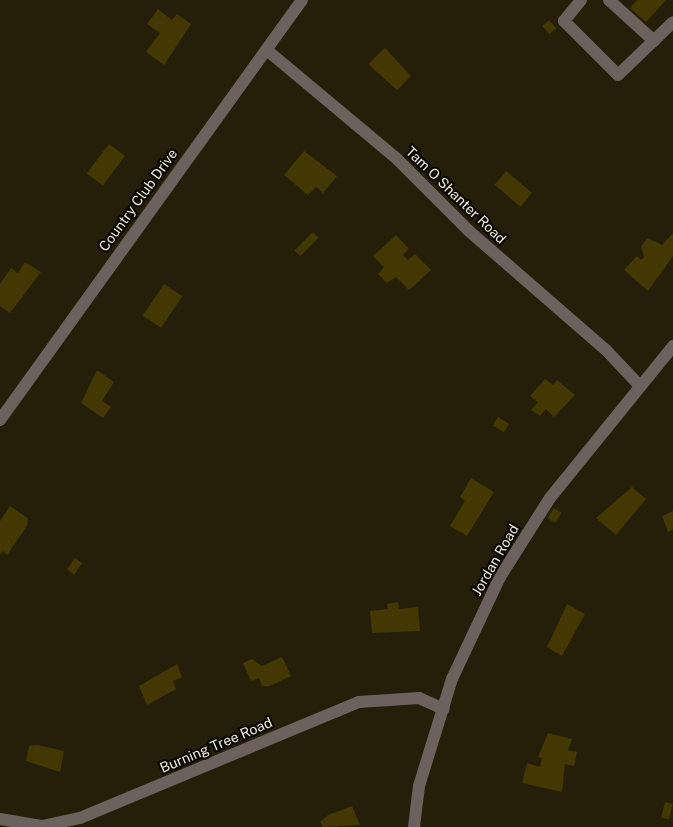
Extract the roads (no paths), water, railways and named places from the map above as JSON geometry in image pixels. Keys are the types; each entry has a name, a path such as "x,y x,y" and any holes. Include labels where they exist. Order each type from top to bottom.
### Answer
{"street":[{"name":"Country Club Drive","path":"0,420 199,140 268,51 302,0"},
{"path":"581,0 564,22 618,74 673,22"},
{"path":"609,0 654,41"},
{"name":"Tam O Shanter Road","path":"268,51 396,158 469,231 606,350 639,386"},
{"name":"Jordan Road","path":"414,827 420,786 452,679 500,577 550,498 673,346"},
{"name":"Burning Tree Road","path":"0,819 42,826 80,818 359,702 419,698 444,709"}]}
